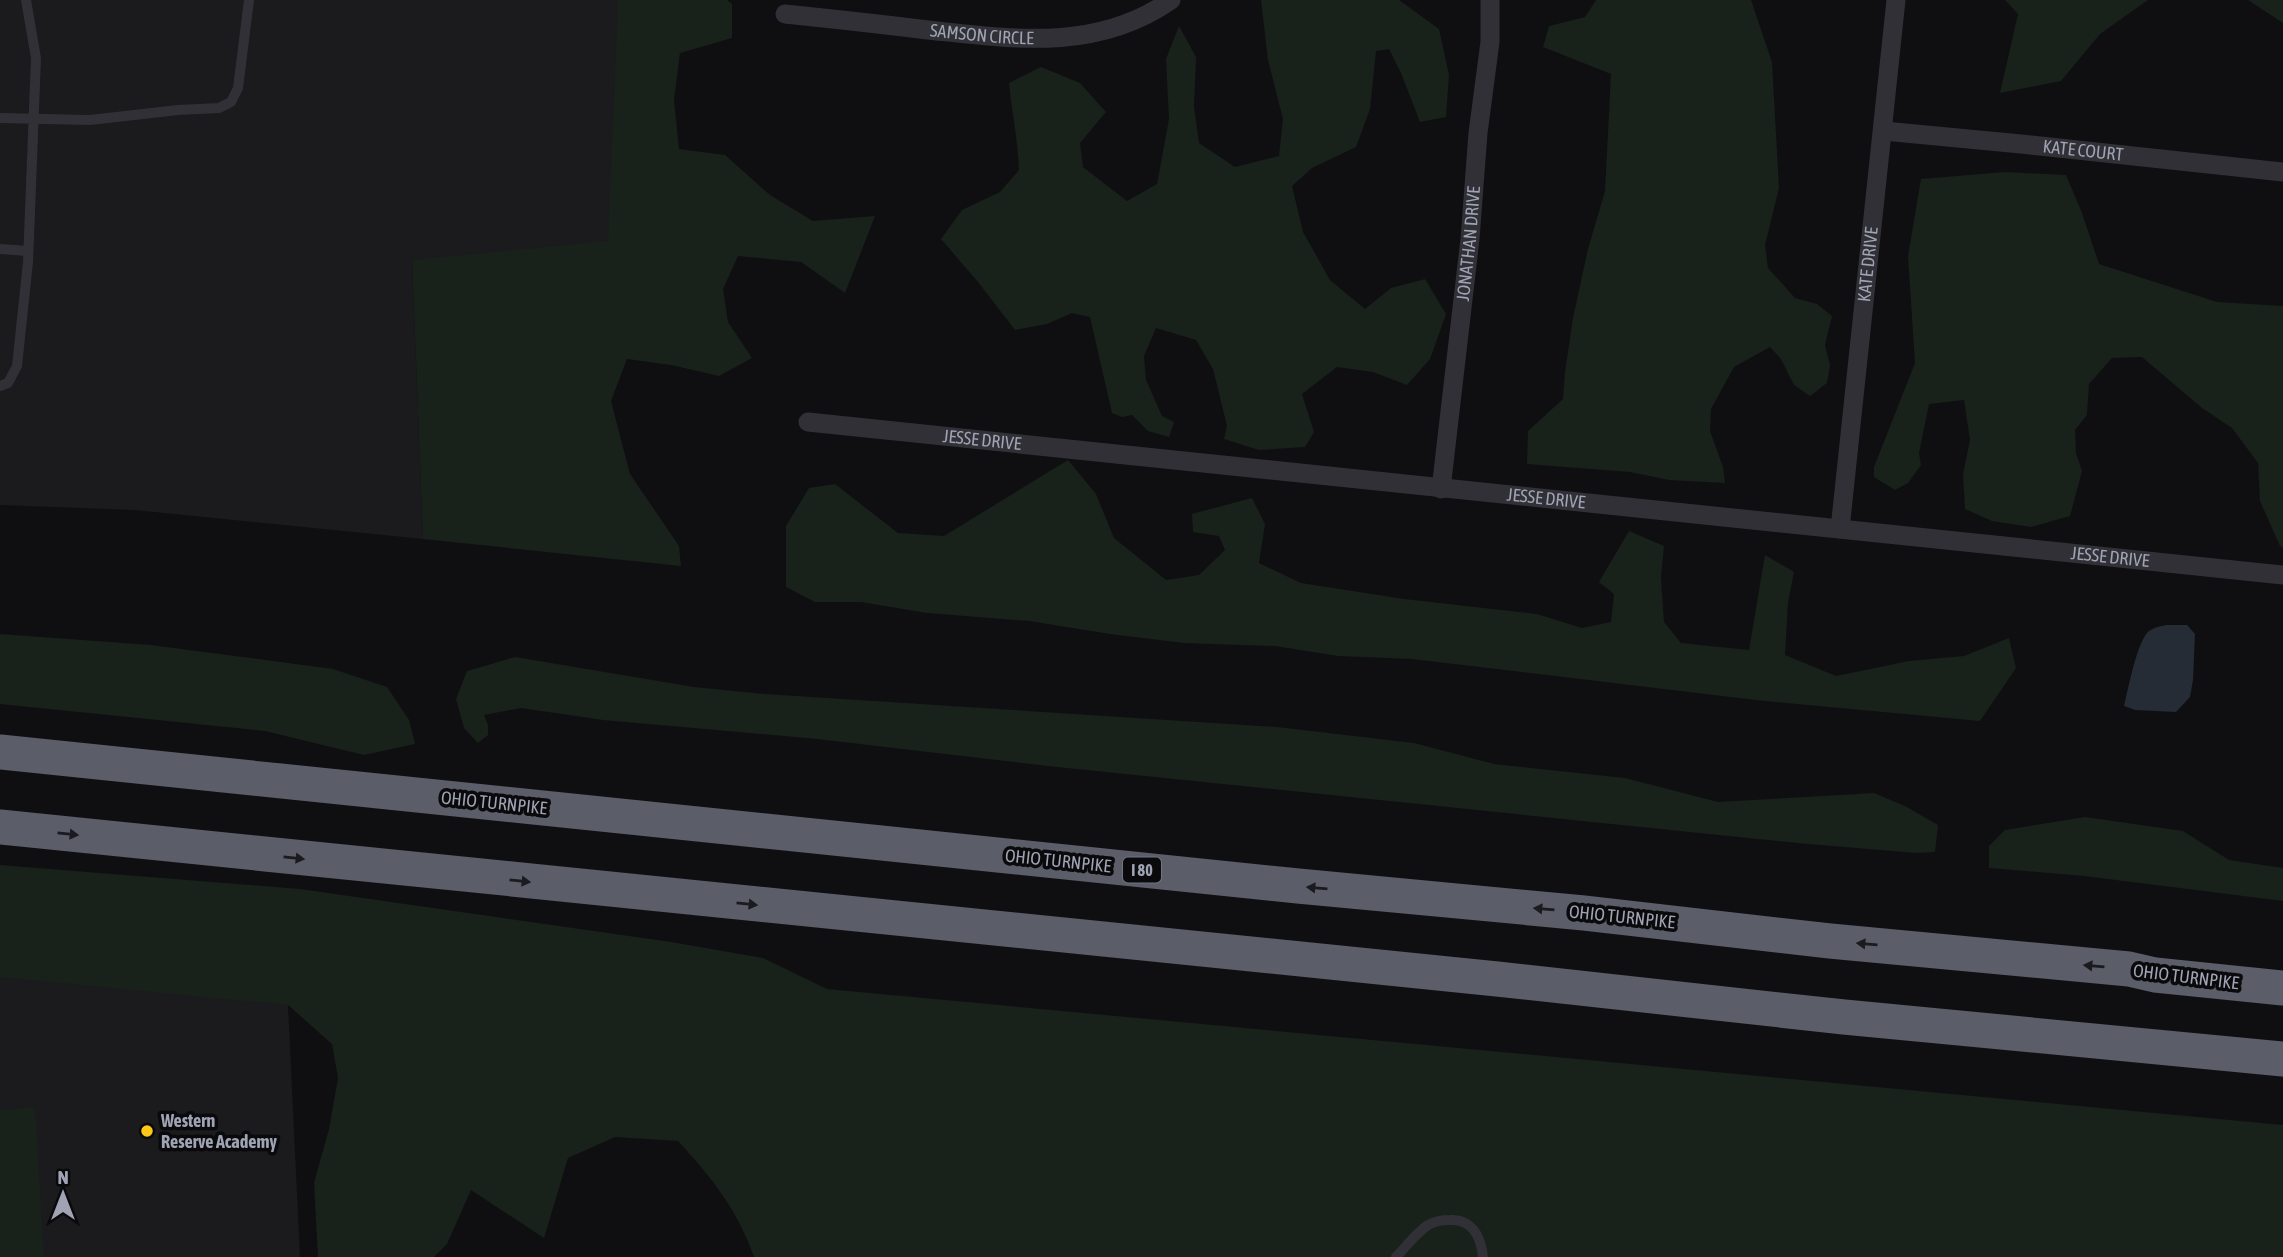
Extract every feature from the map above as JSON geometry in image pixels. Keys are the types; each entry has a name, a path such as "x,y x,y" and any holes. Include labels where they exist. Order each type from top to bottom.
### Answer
{"highway":[{"name":"OHIO TURNPIKE","path":"0,752 1584,913 1830,941 2129,969 2283,988"},
{"path":"0,827 1511,980 1844,1017 2283,1059"}],"street":[{"name":"SAMSON CIRCLE","path":"785,14 1016,39 1067,38 1108,30 1153,12 1171,0"},
{"name":"JONATHAN DRIVE","path":"1441,489 1490,42 1490,0"},
{"name":"KATE DRIVE","path":"1840,529 1896,0"},
{"name":"KATE COURT","path":"1884,131 2283,172"},
{"name":"JESSE DRIVE","path":"808,422 2283,575"}],"lane":[{"path":"0,386 8,383 17,366 28,251 36,58 26,0"},
{"path":"0,118 90,120 219,108 231,102 238,88 249,0"},
{"path":"0,249 28,251"},
{"path":"1396,1257 1431,1223 1456,1220 1466,1222 1475,1231 1482,1245 1483,1257"}],"shaded area":[{"path":"0,0 621,0 618,277 412,261 423,539 135,510 0,505"},
{"path":"618,0 727,0 732,4 732,38 680,53 674,100 679,149 725,155 770,195 813,221 875,216 845,293 801,262 738,256 723,289 728,322 752,358 719,376 627,359 611,401 630,474 679,546 681,566 423,539 412,260 608,241"},
{"path":"1261,0 1399,0 1439,29 1449,75 1446,117 1420,122 1389,49 1376,51 1370,109 1356,147 1312,168 1292,186 1303,232 1330,280 1365,309 1391,288 1425,279 1446,314 1430,359 1407,385 1373,372 1337,367 1302,394 1314,432 1305,447 1259,450 1224,439 1227,426 1213,369 1196,340 1156,328 1144,356 1146,380 1162,416 1174,422 1169,437 1148,431 1132,415 1122,417 1112,413 1090,317 1072,313 1047,324 1015,330 941,239 962,210 1000,192 1019,170 1009,83 1041,67 1080,83 1106,112 1080,143 1083,167 1127,201 1157,184 1169,119 1166,59 1179,26 1196,57 1194,107 1199,143 1235,167 1279,156 1283,119 1268,60"},
{"path":"1596,0 1751,0 1772,62 1779,188 1765,245 1768,268 1795,298 1817,304 1832,316 1825,345 1830,365 1827,383 1810,396 1794,385 1781,359 1770,347 1734,367 1711,409 1710,431 1723,467 1725,483 1669,480 1630,472 1527,464 1528,431 1563,399 1573,318 1588,249 1605,191 1611,74 1543,47 1549,26 1585,17"},
{"path":"2005,0 2148,0 2100,34 2061,81 2000,93 2018,14"},
{"path":"2248,0 2283,0 2283,23"},
{"path":"2004,172 2066,175 2099,264 2217,302 2283,306 2283,548 2260,501 2258,463 2232,428 2202,408 2142,357 2112,358 2089,384 2087,415 2075,430 2076,453 2082,471 2070,516 2031,527 1992,521 1965,509 1963,474 1970,440 1964,400 1929,404 1919,453 1921,465 1908,483 1895,490 1874,477 1874,467 1915,363 1908,256 1921,179"},
{"path":"1068,460 1096,494 1114,538 1166,580 1199,575 1225,550 1219,536 1193,532 1192,514 1252,498 1265,524 1259,563 1301,583 1404,599 1537,614 1582,628 1611,622 1614,594 1599,582 1629,531 1664,546 1661,577 1664,622 1681,643 1749,650 1765,555 1794,572 1788,603 1785,655 1836,676 1909,661 1964,656 2009,638 2016,668 1980,721 1764,701 1412,659 1338,656 1275,646 1184,643 1029,621 927,613 861,602 815,602 786,587 786,526 809,488 835,484 898,533 944,536"},
{"path":"2166,625 2187,625 2195,634 2190,697 2176,712 2135,710 2124,706 2145,636 2151,630"},
{"path":"0,634 151,645 333,669 387,687 409,720 415,744 364,755 265,731 0,704"},
{"path":"515,657 694,687 765,694 1277,727 1414,743 1494,764 1625,778 1718,802 1874,793 1907,807 1938,825 1935,852 1917,853 1808,844 1057,767 817,739 603,720 521,708 484,715 488,735 478,743 464,728 456,699 467,671"},
{"path":"2085,817 2183,831 2229,860 2283,868 2283,901 2084,876 1989,868 1989,846 2005,830"},
{"path":"0,865 300,889 671,942 763,958 827,989 2283,1125 2283,1257 754,1257 740,1224 722,1195 678,1141 615,1137 568,1158 544,1238 471,1190 447,1244 434,1257 318,1257 314,1183 329,1129 338,1078 332,1044 288,1005 0,977"},
{"name":"Western Reserve Academy","path":"0,969 288,1005 300,1257 0,1257"},
{"path":"35,1107 44,1257 0,1257 0,1110"}],"place":[{"name":"Western Reserve Academy","path":"147,1131"}]}
